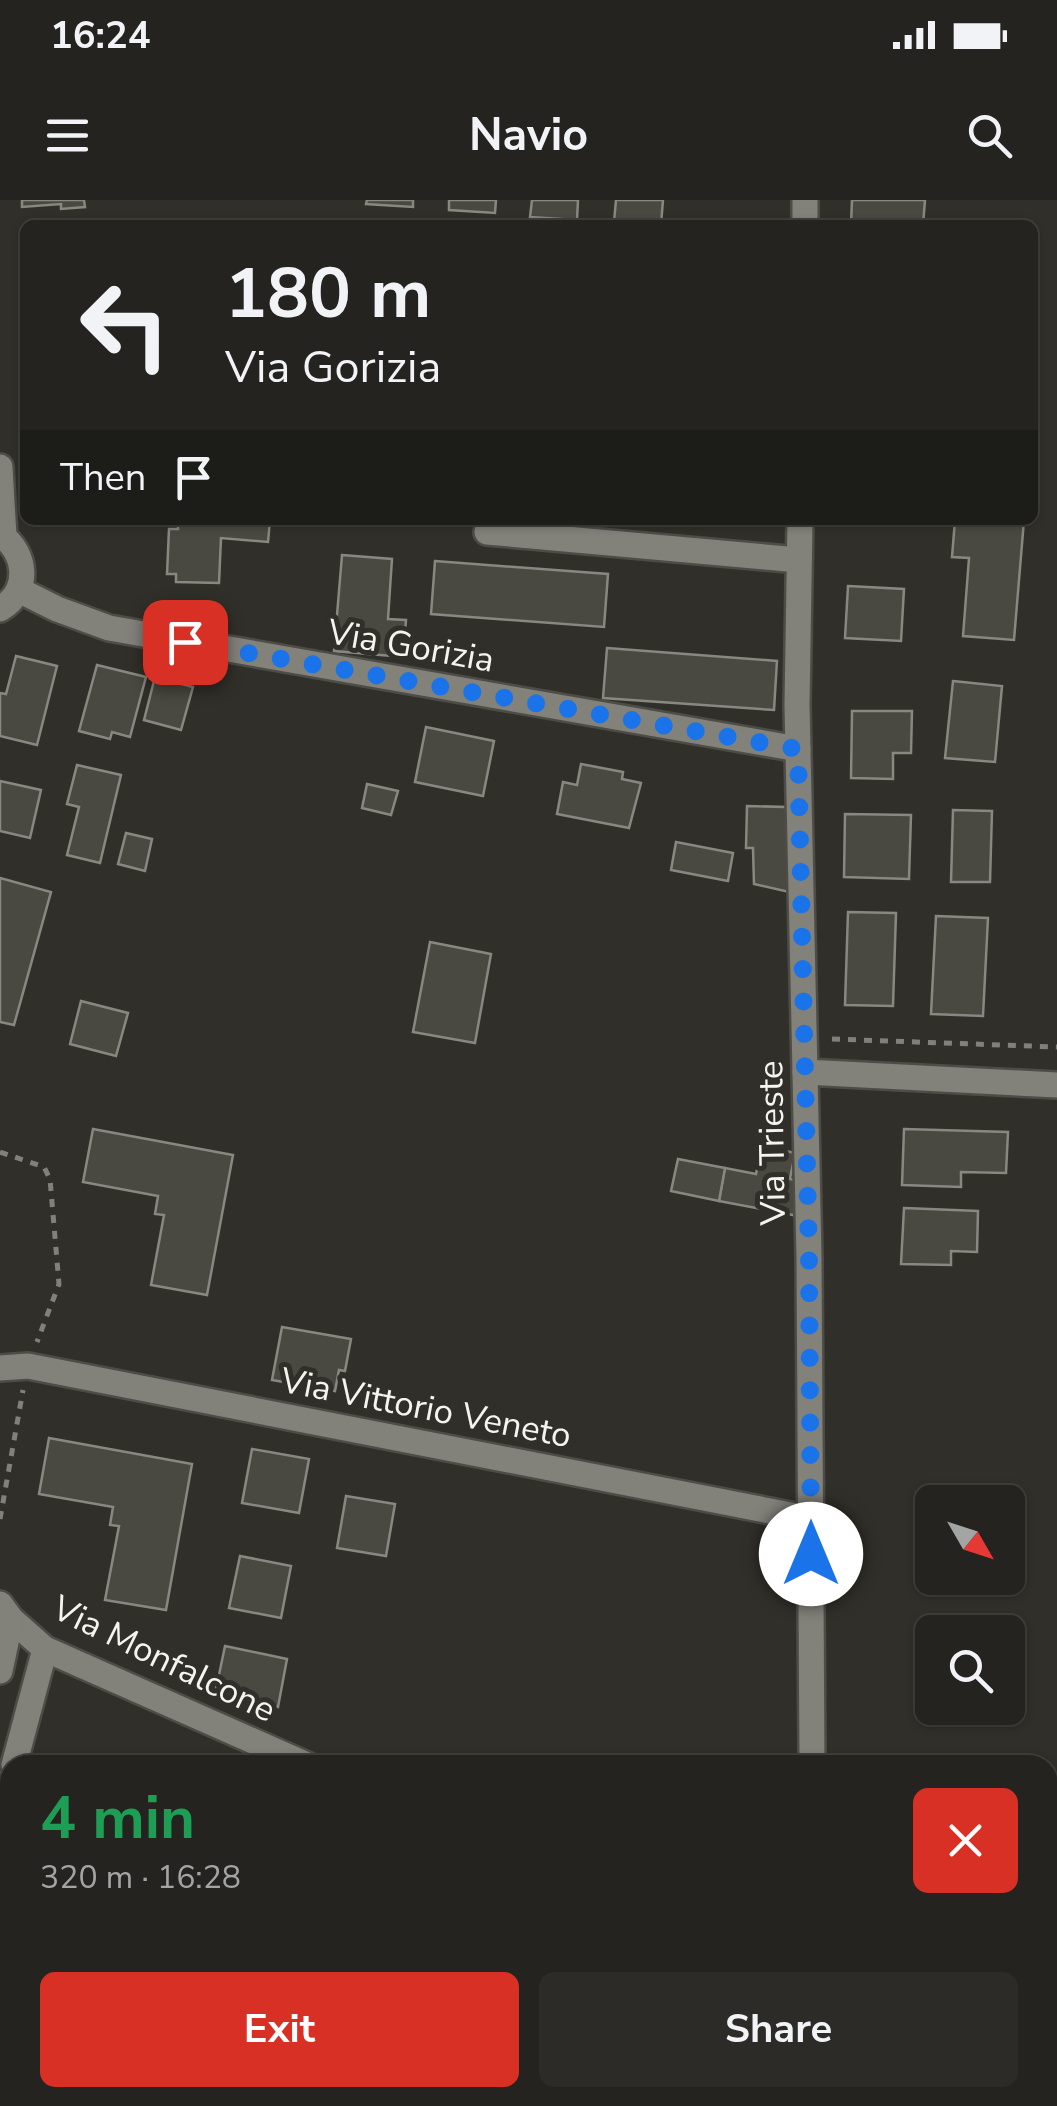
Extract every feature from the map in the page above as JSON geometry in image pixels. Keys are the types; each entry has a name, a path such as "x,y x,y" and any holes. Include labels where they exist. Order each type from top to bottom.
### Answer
{"street":[{"path":"0,467 2,535 15,547 22,564 19,590 0,609"},
{"name":"Via Trieste","path":"800,525 798,749 812,1755"},
{"path":"487,532 799,560"},
{"name":"Via Gorizia","path":"19,590 109,628 798,749"},
{"path":"805,1072 1057,1085"},
{"name":"Via Vittorio Veneto","path":"0,1350 28,1366"},
{"name":"Via Vittorio Veneto","path":"0,1368 28,1366 811,1519"},
{"path":"0,1671 6,1612"},
{"name":"Via Monfalcone","path":"6,1612 45,1649 284,1755"},
{"path":"17,1755 45,1649"}],"path":[{"path":"804,1038 1057,1047"},
{"path":"0,1152 44,1168 50,1179 59,1284 28,1366 0,1519"}],"building":[{"path":"22,200 84,200 85,207 22,207"},
{"path":"367,200 413,200 413,207 366,204"},
{"path":"449,200 496,200 495,213 449,210"},
{"path":"532,200 578,200 577,220 530,217"},
{"path":"616,200 663,200 661,220 614,220"},
{"path":"852,200 925,200 923,220 851,220"},
{"path":"178,525 270,525 268,542 221,538 219,583 176,582 176,574 167,574 169,529 178,529"},
{"path":"955,525 1024,525 1014,640 963,636 969,558 952,557"},
{"path":"342,555 392,559 388,619 406,620 403,657 334,651"},
{"path":"435,561 608,574 604,627 431,614"},
{"path":"848,586 904,589 901,641 845,638"},
{"path":"607,648 777,661 774,710 603,698"},
{"path":"16,656 57,666 37,745 0,736 0,693 6,694"},
{"path":"97,665 146,677 130,737 112,732 110,739 79,731"},
{"path":"155,677 193,687 181,730 144,720"},
{"path":"953,681 1002,686 995,762 945,758"},
{"path":"852,711 912,711 911,753 893,753 893,779 851,778"},
{"path":"426,727 494,741 483,796 415,782"},
{"path":"581,764 623,772 622,779 641,783 629,828 557,814 563,782 577,785"},
{"path":"77,765 121,775 100,863 67,855 79,807 67,804"},
{"path":"0,781 41,790 30,838 0,831"},
{"path":"367,784 398,791 391,815 362,808"},
{"path":"747,806 787,807 789,892 754,884 753,848 746,848"},
{"path":"953,810 992,811 990,882 951,882"},
{"path":"845,814 911,815 909,879 844,877"},
{"path":"126,833 152,839 145,871 118,864"},
{"path":"676,842 733,853 728,881 671,870"},
{"path":"0,878 51,892 14,1025 0,1022"},
{"path":"848,912 896,913 893,1006 845,1005"},
{"path":"936,916 988,918 983,1016 931,1014"},
{"path":"430,942 491,954 475,1043 413,1032"},
{"path":"81,1001 128,1013 116,1056 70,1044"},
{"path":"93,1129 233,1155 207,1295 151,1285 164,1215 155,1214 158,1196 83,1182"},
{"path":"904,1129 1008,1132 1006,1173 961,1172 961,1187 902,1185"},
{"path":"762,1146 795,1153 790,1179 804,1182 798,1216 719,1201 725,1168 756,1174"},
{"path":"678,1159 725,1168 719,1201 671,1191"},
{"path":"904,1208 978,1211 977,1252 951,1251 951,1265 901,1264"},
{"path":"282,1327 351,1339 345,1371 339,1370 335,1391 272,1380"},
{"path":"49,1438 192,1464 166,1610 105,1600 119,1526 110,1525 113,1507 39,1494"},
{"path":"252,1449 309,1459 299,1513 242,1503"},
{"path":"346,1496 395,1504 386,1556 337,1548"},
{"path":"240,1556 291,1566 281,1618 229,1608"},
{"path":"225,1646 287,1659 278,1707 215,1694"}],"route":[{"path":"185,642 798,749 811,1554"}]}
